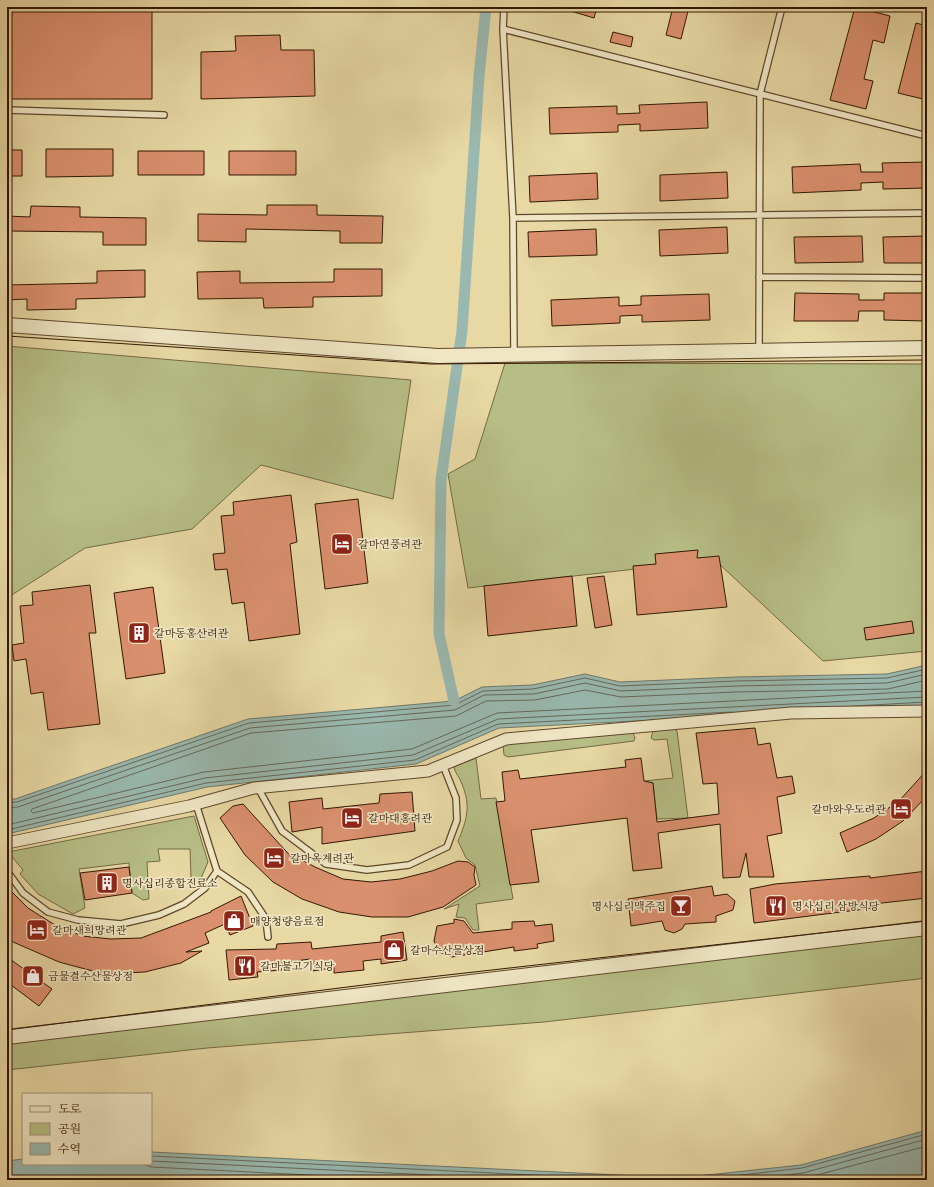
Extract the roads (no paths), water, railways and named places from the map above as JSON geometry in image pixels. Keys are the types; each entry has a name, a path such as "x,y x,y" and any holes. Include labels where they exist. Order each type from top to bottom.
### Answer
{"street":[{"path":"7,326 438,356 477,354 927,348"},
{"path":"7,842 196,804 258,788 428,771 506,739 791,713 927,711"},
{"path":"7,1037 927,928"}],"lane":[{"path":"504,7 503,29 513,218 514,354"},
{"path":"759,350 760,94 782,7"},
{"path":"503,29 927,136"},
{"path":"7,110 164,115"},
{"path":"513,218 927,213"},
{"path":"759,277 927,278"},
{"path":"258,788 282,830 326,864 367,870 402,866 409,865 447,847 457,820 456,798 443,765"},
{"path":"196,804 217,871 248,892 266,919 268,937"},
{"path":"7,871 23,893 48,912 78,920 121,924 159,915 184,904 205,888 217,871"}],"water":[{"path":"927,665 927,706 499,728 416,764 207,787 7,834 7,799 15,799 248,719 454,701 482,687 532,685 585,674 620,682 736,677 887,674"},
{"path":"927,1130 927,1180 7,1180 7,1161 22,1159 22,1165 152,1165 152,1152 679,1178 801,1165"}],"waterway":[{"path":"454,701 439,634 441,480 462,331 479,77 486,7"}],"tram line":[{"path":"7,336 431,364 927,360"},
{"path":"7,1030 403,980 927,921"}],"place":[{"name":"갈마연풍려관","path":"342,544"},
{"name":"갈마동홍산려관","path":"139,633"},
{"name":"갈마와우도려관","path":"901,809"},
{"name":"갈마대홍려관","path":"352,818"},
{"name":"갈마옥계려관","path":"274,858"},
{"name":"명사십리종합진료소","path":"107,883"},
{"name":"명사십리맥주집","path":"681,906"},
{"name":"명사십리 삼방식당","path":"776,906"},
{"name":"매양청량음료점","path":"234,921"},
{"name":"갈마새희망려관","path":"37,930"},
{"name":"갈마수산물상점","path":"394,950"},
{"name":"갈마불고기식당","path":"245,966"},
{"name":"금물결수산물상점","path":"33,976"}]}
